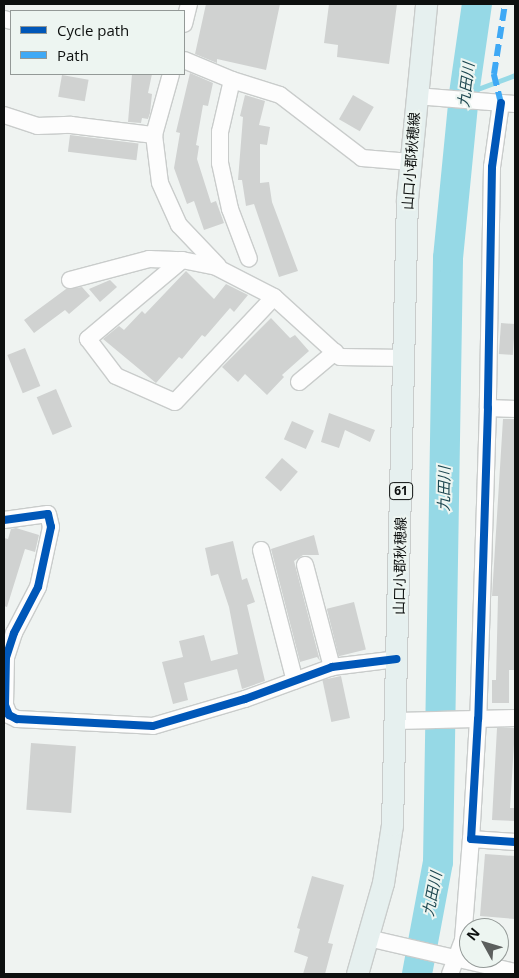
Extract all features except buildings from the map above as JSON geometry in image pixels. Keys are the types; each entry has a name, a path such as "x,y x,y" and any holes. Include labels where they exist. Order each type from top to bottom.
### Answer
{"main road":[{"name":"山口小郡秋穂線","path":"357,974 383,882 406,721 397,659 404,358 411,162 425,96 426,4"}],"street":[{"path":"185,20 189,4"},
{"path":"185,60 232,80 280,95 362,158 411,162"},
{"path":"171,75 154,135 154,156 169,206 192,242 221,270"},
{"path":"232,80 220,132 220,163 230,209 249,259"},
{"path":"425,96 502,103 492,167 488,408 471,839 462,940 453,964"},
{"path":"4,115 37,126 71,125 154,135"},
{"path":"70,280 149,259 182,260 221,270 274,297 340,357 404,358"},
{"path":"182,260 88,339 116,376 175,402 274,297"},
{"path":"298,382 335,352"},
{"path":"488,408 515,409"},
{"path":"4,520 48,514 51,527 38,587 14,633 6,657 5,705 9,715 17,719 153,726 246,700 332,666 397,659"},
{"path":"261,550 295,681"},
{"path":"305,565 332,666"},
{"path":"406,721 515,718"},
{"path":"471,839 515,842"},
{"path":"368,938 393,944 453,964 515,972"}],"waterway":[{"name":"九田川","path":"417,974 438,862 448,258 464,94 477,4"},
{"path":"464,94 515,75"}],"marked path":[{"path":"501,103 494,74 505,4"}],"cycle path":[{"path":"501,103 492,167 488,408 478,719 471,839 515,842"},
{"path":"4,520 48,514 51,527 38,587 14,633 6,657 5,705 9,715 17,719 153,726 245,699 332,667 397,659"}]}
